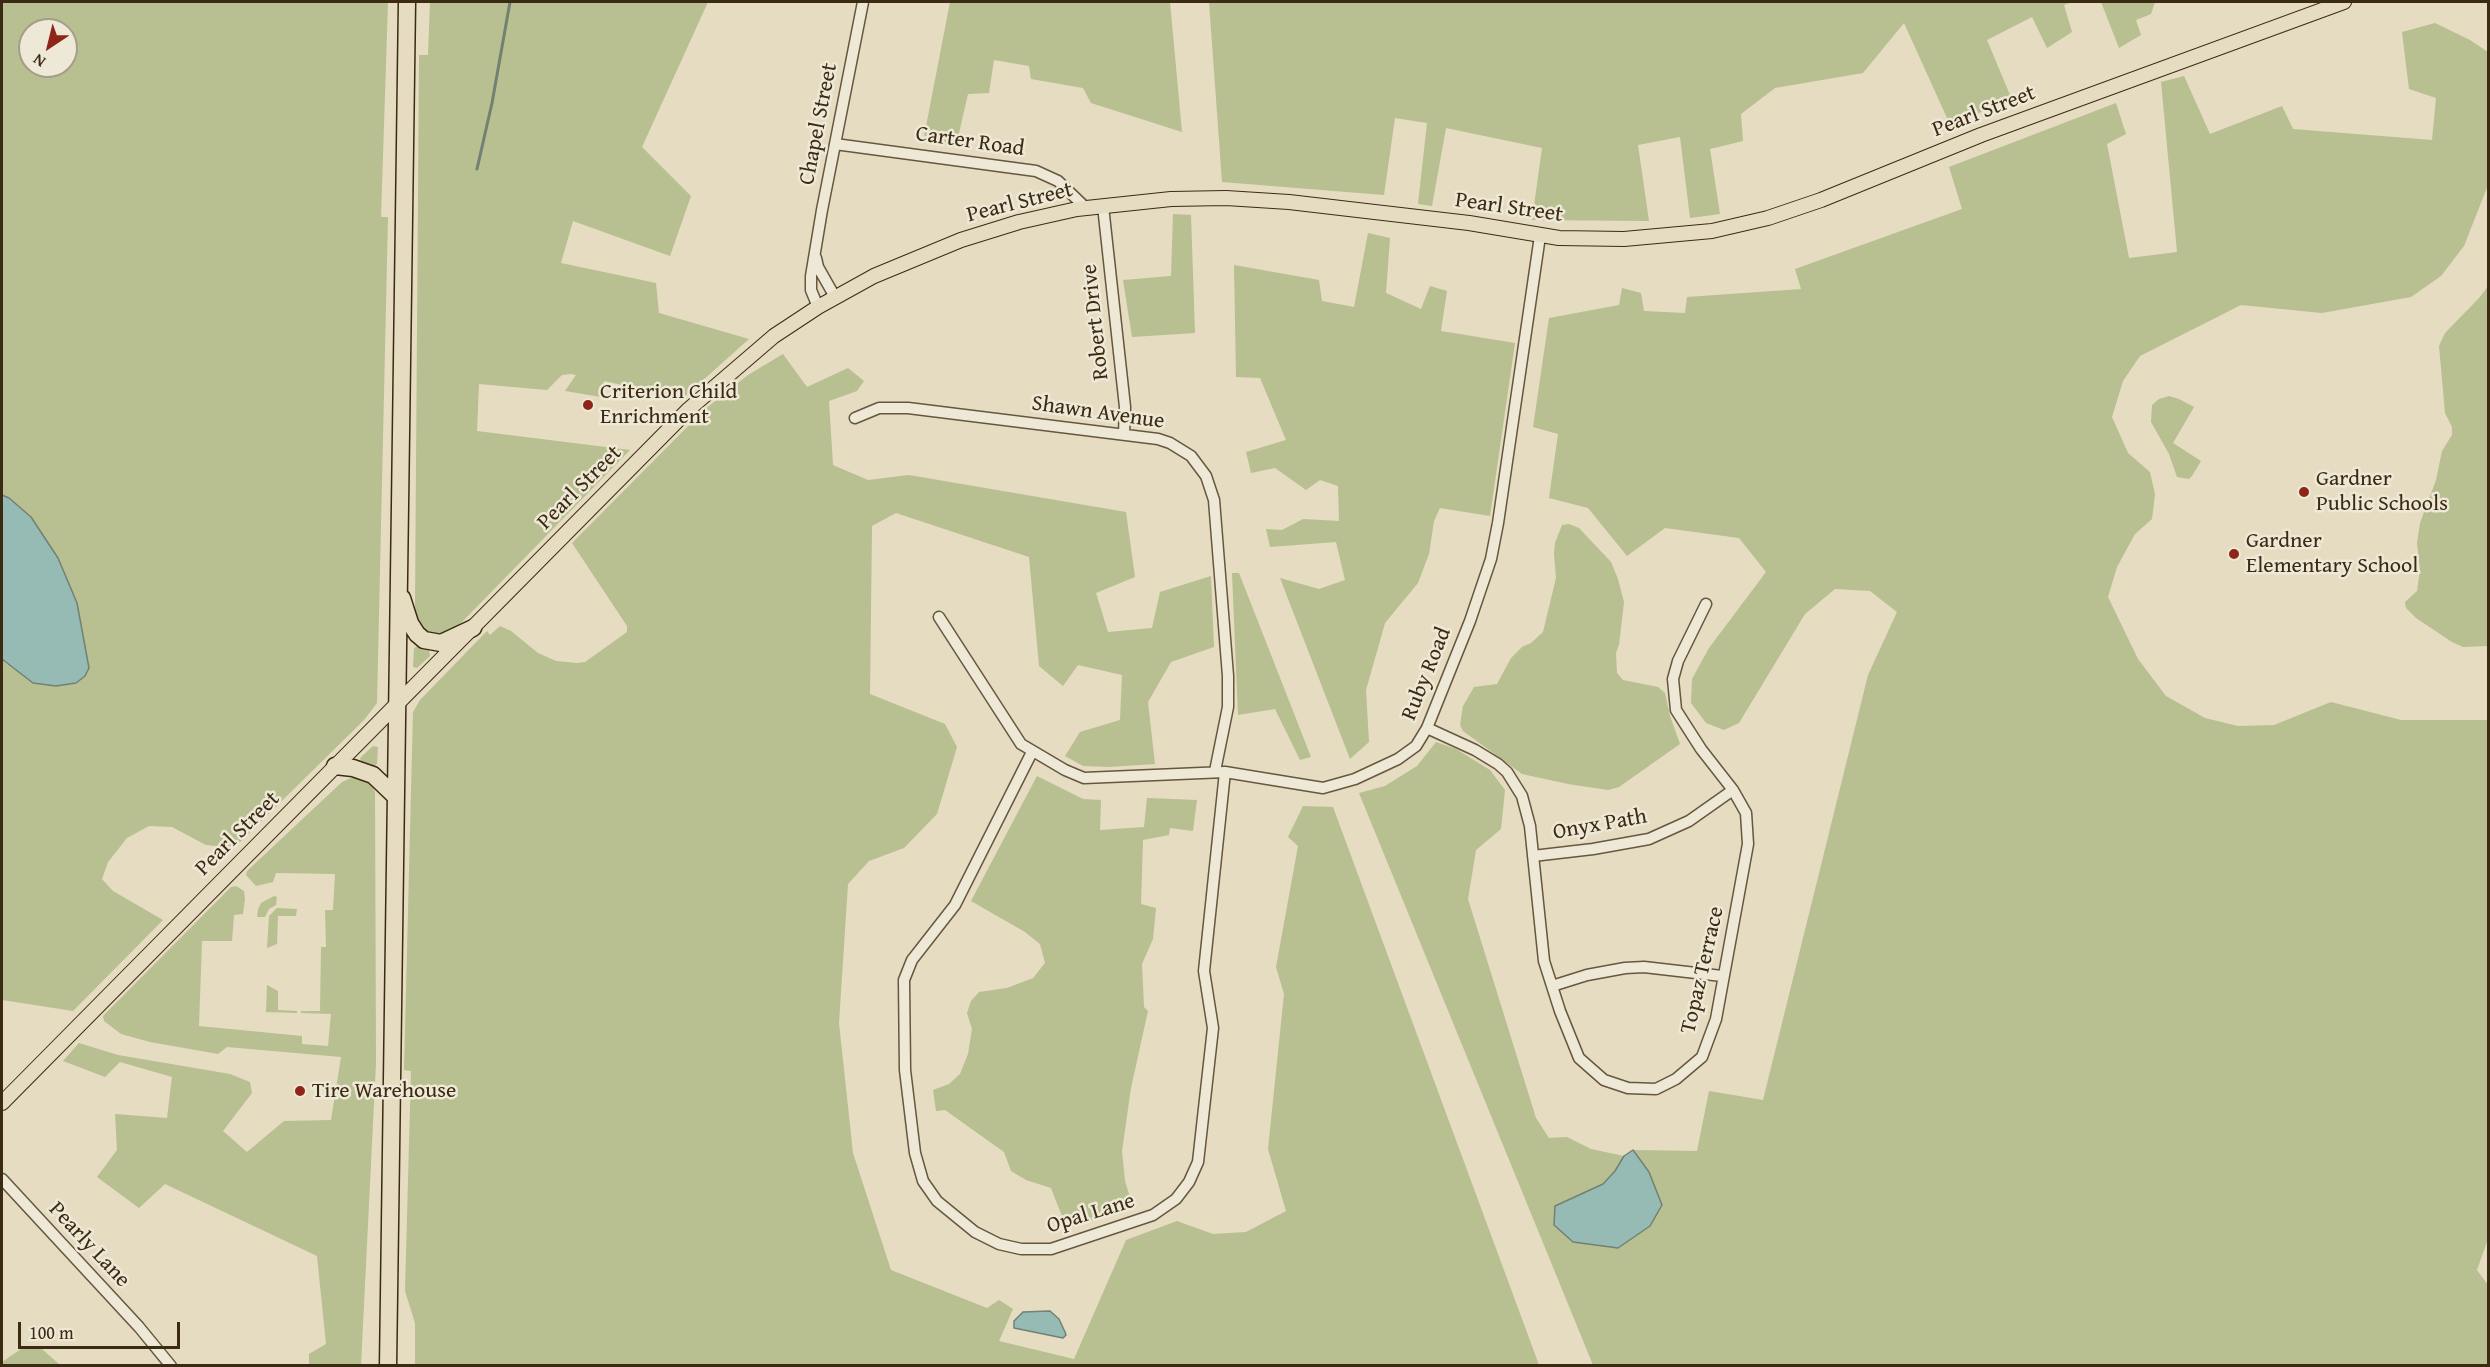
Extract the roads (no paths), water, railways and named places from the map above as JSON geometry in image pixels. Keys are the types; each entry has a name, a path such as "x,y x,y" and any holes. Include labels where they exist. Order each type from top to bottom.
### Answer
{"highway":[{"path":"388,1365 407,2"},
{"path":"398,586 410,623 424,640 441,643 473,628"},
{"path":"335,766 353,768 373,775 396,797"}],"main road":[{"name":"Pearl Street","path":"2,1103 689,409 758,349 818,307 893,268 968,237 1019,222 1086,208 1171,199 1254,199 1432,219 1540,236 1591,239 1656,237 1712,231 1767,218 1821,200 1981,135 2344,2"}],"street":[{"name":"Chapel Street","path":"818,307 811,290 816,254 863,2"},
{"name":"Carter Road","path":"835,144 1035,171 1058,181 1086,208"},
{"name":"Robert Drive","path":"1103,206 1125,407 1124,434"},
{"name":"Ruby Road","path":"939,617 1013,735 1032,752 1065,771 1084,778 1109,779 1220,772 1314,788 1331,787 1362,776 1398,759 1416,746 1427,728 1470,618 1493,548 1540,236"},
{"path":"816,254 818,267 835,297"},
{"name":"Shawn Avenue","path":"855,418 879,408 893,407 1124,434 1158,439 1181,449 1199,466 1211,487 1214,500 1228,676 1228,707 1220,772"},
{"name":"Topaz Terrace","path":"1427,728 1475,750 1507,772 1522,796 1530,826 1544,961 1579,1058 1604,1080 1628,1088 1656,1089 1676,1079 1702,1057 1716,1019 1722,976 1748,844 1746,813 1733,790 1676,710 1673,679 1678,661 1706,604"},
{"name":"Opal Lane","path":"1032,752 955,905 912,960 904,980 905,1070 915,1153 924,1181 937,1201 975,1232 999,1244 1021,1249 1051,1249 1093,1237 1160,1212 1176,1199 1194,1172 1198,1162 1213,1028 1204,971 1220,772"},
{"name":"Onyx Path","path":"1533,856 1649,839 1689,821 1733,790"},
{"path":"1552,986 1600,972 1625,968 1677,970 1722,976"},
{"name":"Pearly Lane","path":"2,1179 139,1327 171,1365"}],"water":[{"path":"2,495 9,498 31,517 58,558 77,603 89,668 85,676 76,683 56,686 33,683 2,659"},
{"path":"1633,1150 1649,1172 1662,1205 1650,1226 1618,1248 1573,1242 1554,1225 1555,1206 1603,1184 1615,1171 1624,1156"},
{"path":"1050,1311 1059,1319 1066,1335 1063,1338 1014,1328 1014,1321 1023,1312"}],"waterway":[{"path":"477,169 492,103 510,2"}],"place":[{"name":"Criterion Child Enrichment","path":"588,405"},
{"name":"Gardner Public Schools","path":"2304,492"},
{"name":"Gardner Elementary School","path":"2234,554"},
{"name":"Tire Warehouse","path":"300,1091"}]}
